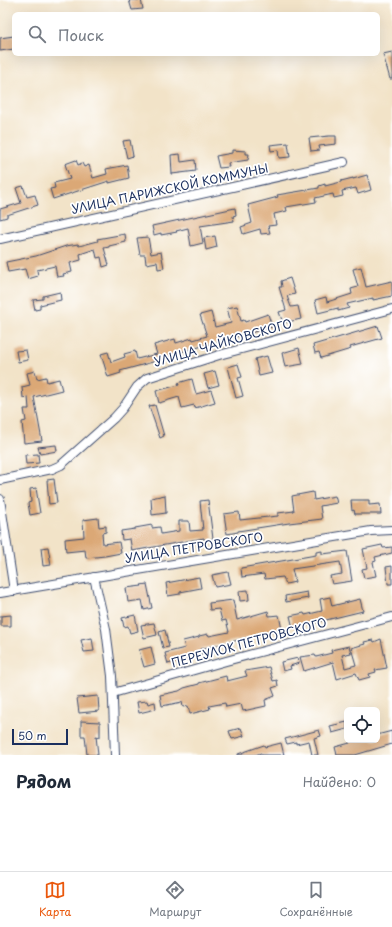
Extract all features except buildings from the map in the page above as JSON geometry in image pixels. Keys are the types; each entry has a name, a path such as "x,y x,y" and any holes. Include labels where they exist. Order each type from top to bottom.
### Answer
{"street":[{"name":"УЛИЦА ПАРИЖСКОЙ КОММУНЫ","path":"0,239 344,162"},
{"name":"УЛИЦА ЧАЙКОВСКОГО","path":"0,480 52,470 61,465 114,418 123,408 137,387 147,378 219,355 392,309"},
{"path":"0,499 14,591"},
{"name":"УЛИЦА ПЕТРОВСКОГО","path":"0,593 371,531 392,530"},
{"path":"94,577 106,628 113,693 115,755"},
{"name":"ПЕРЕУЛОК ПЕТРОВСКОГО","path":"113,693 392,617"}]}
